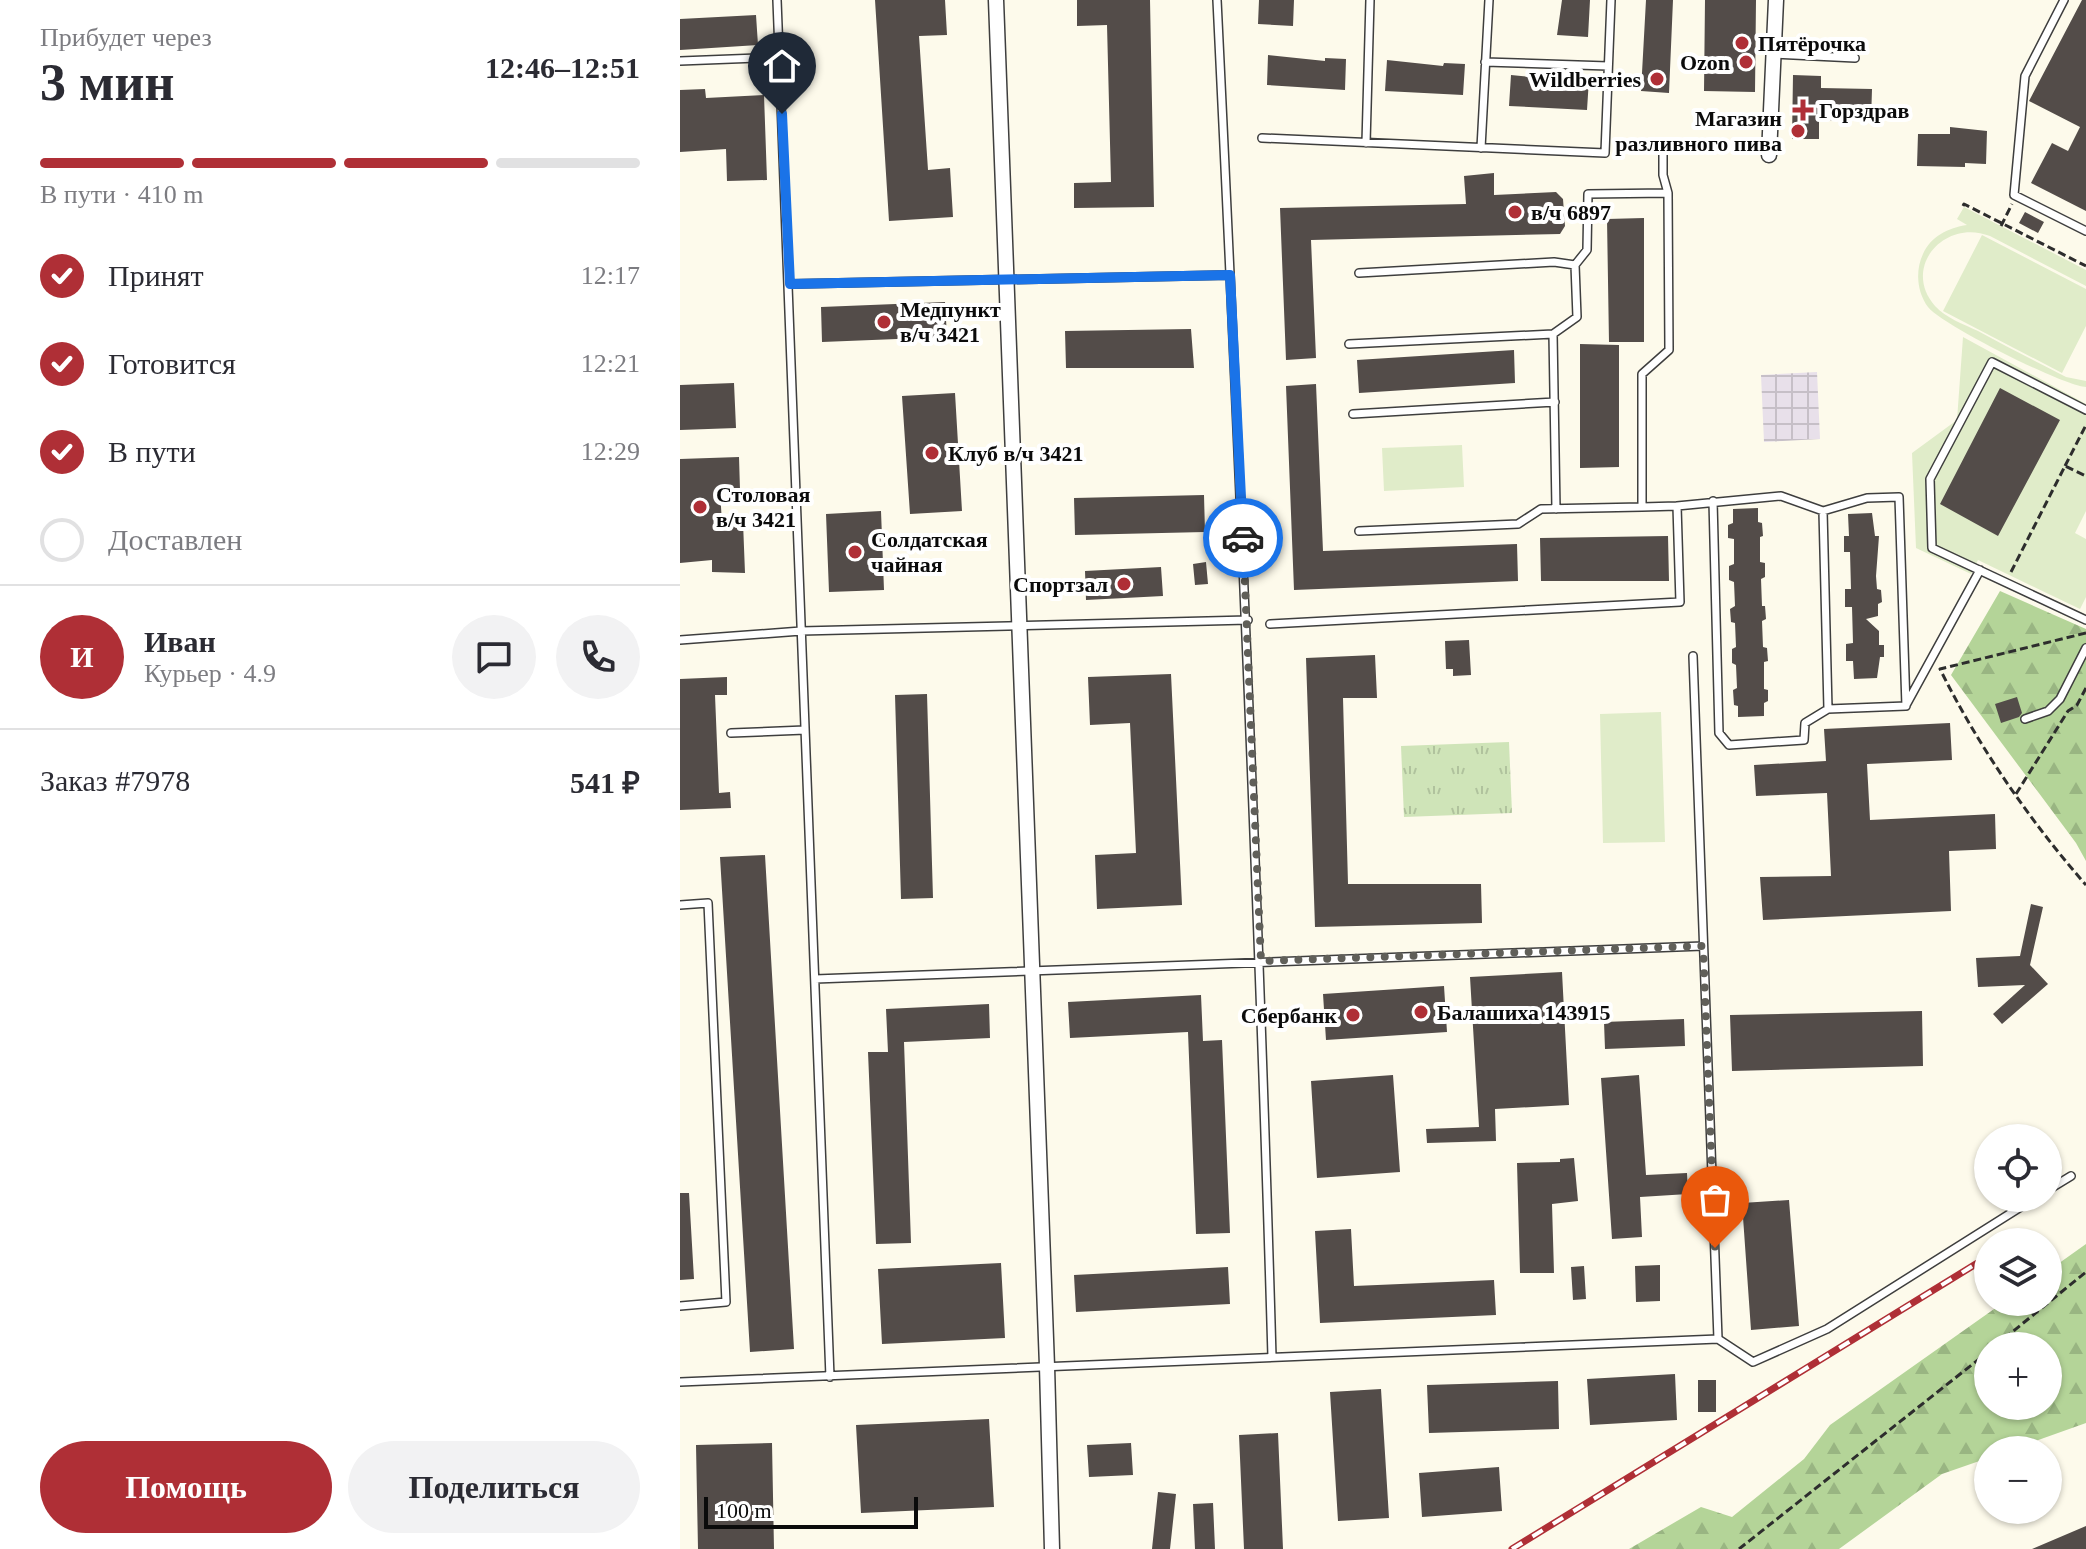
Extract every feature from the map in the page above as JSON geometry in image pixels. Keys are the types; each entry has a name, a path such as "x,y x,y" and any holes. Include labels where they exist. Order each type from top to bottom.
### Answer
{"street":[{"path":"996,0 1052,1549"},
{"path":"1769,155 1776,0"}],"lane":[{"path":"777,0 830,1377"},
{"path":"1217,0 1248,620 1272,1357"},
{"path":"1366,143 1370,0"},
{"path":"1481,148 1489,0"},
{"path":"1262,138 1605,153 1611,0"},
{"path":"2064,0 2025,76 2014,195 2086,231"},
{"path":"1773,54 1855,58"},
{"path":"680,61 780,57"},
{"path":"1485,62 1608,66"},
{"path":"1642,507 1642,374 1669,350 1668,193 1663,175 1663,153"},
{"path":"1349,344 1553,334 1577,317 1575,265 1587,250 1588,194 1668,193"},
{"path":"1359,273 1554,262 1575,265"},
{"path":"790,284 1230,275"},
{"path":"1553,334 1556,509"},
{"path":"2086,410 1992,362 1930,479 1932,548 2065,606 2086,620"},
{"path":"1353,414 1555,402"},
{"path":"1359,531 1518,524 1541,509 1677,506 1781,496 1823,511 1867,498 1899,497 1906,706"},
{"path":"1713,501 1719,733 1729,745 1804,740 1805,723 1828,709 1906,706"},
{"path":"1270,624 1680,602 1677,506"},
{"path":"1823,511 1828,709"},
{"path":"1906,706 1980,570"},
{"path":"680,640 801,631 1248,620"},
{"path":"2025,719 2048,711 2060,699 2086,648"},
{"path":"1693,656 1718,1339"},
{"path":"731,733 805,730"},
{"path":"680,905 708,903 726,1302 680,1306"},
{"path":"815,979 1703,946"},
{"path":"2062,1181 2071,1176"},
{"path":"680,1382 1718,1339 1753,1362 1827,1329 2013,1212"}],"path":[{"path":"2002,224 2016,196"},
{"path":"1963,206 2086,266"},
{"path":"2010,576 2086,425"},
{"path":"2065,466 2086,476"},
{"path":"2086,633 1940,669 1955,701 2016,794 2062,858 2086,885"},
{"path":"2016,794 2086,688"},
{"path":"2012,1332 2086,1272"},
{"path":"1739,1549 1974,1363"}],"shaded area":[{"path":"1817,372 1820,439 1764,442 1761,375"}],"green space":[{"path":"1964,207 2086,270 2086,286 1990,236 1973,232 1944,240 1926,262 1923,276 1926,291 1935,306 1955,320 2066,377 2086,381 2086,387 2054,377 2004,353 1955,327 1928,307 1919,288 1920,261 1935,238 1953,228 1967,225 1957,219"},
{"path":"1982,235 2086,289 2086,326 2062,373 1943,311"},
{"path":"1963,337 2086,404 2086,511 2075,533 2086,539 2086,597 2080,609 1978,560 1971,574 1916,548 1912,453 1957,420"},
{"path":"1462,445 1464,487 1384,491 1382,448"},
{"path":"2000,591 2086,629 2086,861 2076,843 1951,675"},
{"path":"1661,712 1665,842 1603,843 1600,714"},
{"path":"1509,742 1512,813 1404,817 1401,746"},
{"path":"2086,1244 2086,1423 2049,1436 1974,1436 1974,1463 1942,1474 1839,1549 1629,1549 1701,1507 1732,1517 1804,1459 1830,1425 1984,1316 2062,1316 2062,1261"}],"building":[{"path":"875,0 945,0 947,35 919,36 928,170 950,168 953,217 889,221"},
{"path":"1077,0 1150,0 1154,207 1074,208 1074,183 1111,182 1107,25 1077,26"},
{"path":"1259,0 1294,0 1293,26 1258,24"},
{"path":"1562,0 1590,0 1588,37 1557,35"},
{"path":"1646,0 1673,0 1669,93 1641,91"},
{"path":"1705,0 1756,0 1755,92 1704,91"},
{"path":"2082,0 2086,0 2086,211 2031,183 2052,143 2068,151 2080,127 2029,101"},
{"path":"756,15 758,45 680,50 680,19"},
{"path":"1268,55 1325,61 1325,58 1346,59 1345,90 1267,85"},
{"path":"1387,60 1443,66 1444,63 1465,64 1463,95 1385,91"},
{"path":"1511,75 1567,81 1568,78 1589,79 1587,110 1509,106"},
{"path":"1793,75 1821,76 1821,88 1872,89 1871,121 1819,120 1819,139 1792,139"},
{"path":"705,89 706,98 764,95 767,180 727,181 726,149 680,152 680,90"},
{"path":"1950,127 1987,131 1986,164 1917,166 1918,134 1950,134"},
{"path":"1494,173 1494,195 1556,192 1563,199 1565,226 1560,234 1311,240 1316,358 1286,360 1280,208 1466,204 1464,176"},
{"path":"2025,212 2044,222 2038,233 2019,223"},
{"path":"1644,218 1644,342 1609,342 1607,219"},
{"name":"Медпункт в/ч 3421","path":"945,302 947,337 822,342 821,307"},
{"path":"1191,329 1194,368 1066,368 1065,331"},
{"path":"1580,344 1619,345 1619,467 1580,468"},
{"path":"1514,350 1515,383 1359,393 1357,360"},
{"path":"734,383 736,428 680,430 680,385"},
{"path":"1316,384 1323,551 1517,544 1518,581 1294,590 1286,386"},
{"path":"2000,388 2060,420 1998,536 1940,504"},
{"name":"Клуб в/ч 3421","path":"955,393 962,511 910,514 902,396"},
{"name":"Столовая в/ч 3421","path":"739,457 740,490 720,491 722,523 743,522 745,573 712,572 712,560 680,563 680,459"},
{"path":"1204,495 1205,532 1075,535 1074,498"},
{"path":"1758,508 1758,522 1762,523 1763,536 1760,537 1760,562 1765,563 1765,577 1761,579 1766,619 1762,621 1763,647 1767,648 1768,661 1764,662 1764,689 1768,690 1768,701 1764,703 1764,716 1738,717 1733,690 1737,688 1736,665 1732,663 1732,649 1736,647 1735,623 1731,622 1730,609 1735,606 1734,582 1729,580 1729,566 1734,564 1734,539 1728,538 1728,525 1733,523 1733,509"},
{"name":"Солдатская чайная","path":"881,511 884,590 829,592 826,514"},
{"path":"1872,513 1875,536 1879,536 1876,576 1882,602 1878,604 1878,616 1866,619 1879,631 1879,645 1884,645 1884,657 1880,657 1877,678 1854,679 1853,661 1846,661 1846,644 1853,643 1852,607 1845,607 1845,589 1851,589 1850,552 1844,552 1844,536 1849,536 1848,514"},
{"path":"1668,536 1669,581 1541,581 1540,538"},
{"path":"1206,562 1208,584 1195,585 1193,564"},
{"name":"Спортзал","path":"1161,567 1163,596 1086,600 1085,571"},
{"path":"1469,640 1471,675 1453,676 1453,669 1446,669 1445,641"},
{"path":"1375,655 1377,698 1343,698 1348,884 1481,884 1482,923 1315,927 1306,658"},
{"path":"1171,674 1182,905 1097,909 1095,855 1136,853 1130,723 1090,725 1088,677"},
{"path":"727,677 727,695 715,695 719,793 730,792 731,808 680,810 680,679"},
{"path":"927,694 933,898 901,899 895,695"},
{"path":"2017,697 2022,713 2001,723 1995,704"},
{"path":"1950,723 1952,760 1867,764 1870,820 1995,814 1996,849 1949,851 1951,911 1763,920 1760,877 1831,876 1827,793 1756,796 1754,765 1826,761 1824,729"},
{"path":"765,855 794,1349 750,1352 720,857"},
{"path":"2031,904 2043,907 2030,965 2048,984 2002,1024 1993,1014 2025,985 1978,987 1976,958 2020,956"},
{"path":"1562,972 1569,1105 1495,1109 1496,1141 1427,1143 1426,1129 1479,1127 1470,977"},
{"path":"1444,986 1447,1032 1326,1040 1323,994"},
{"path":"1201,995 1203,1041 1222,1040 1230,1233 1196,1234 1188,1032 1070,1038 1068,1002"},
{"path":"989,1004 990,1038 904,1042 911,1243 876,1244 868,1052 888,1052 886,1009"},
{"path":"1922,1011 1923,1066 1732,1071 1730,1015"},
{"path":"1684,1019 1685,1046 1605,1049 1604,1022"},
{"path":"1393,1075 1400,1172 1317,1178 1311,1081"},
{"path":"1639,1075 1646,1175 1687,1173 1688,1194 1640,1197 1642,1237 1612,1239 1601,1078"},
{"path":"1574,1158 1578,1201 1552,1204 1554,1273 1520,1273 1517,1163 1560,1162 1560,1159"},
{"path":"680,1193 689,1193 694,1279 680,1280"},
{"path":"1789,1200 1799,1326 1751,1330 1742,1203"},
{"path":"1351,1229 1354,1286 1494,1280 1496,1315 1320,1323 1315,1231"},
{"path":"1001,1263 1005,1338 882,1344 878,1269"},
{"path":"1660,1265 1660,1301 1636,1302 1635,1266"},
{"path":"1584,1266 1586,1299 1573,1300 1571,1267"},
{"path":"1228,1267 1230,1304 1076,1312 1074,1275"},
{"path":"1675,1374 1677,1420 1590,1425 1587,1379"},
{"path":"1698,1380 1716,1380 1716,1412 1698,1412"},
{"path":"1558,1381 1559,1429 1429,1433 1427,1385"},
{"path":"1381,1389 1389,1518 1338,1521 1330,1392"},
{"path":"989,1419 994,1507 861,1513 856,1425"},
{"path":"1278,1433 1283,1549 1244,1549 1239,1435"},
{"path":"772,1443 774,1549 698,1549 696,1445"},
{"path":"1131,1443 1133,1475 1089,1477 1087,1445"},
{"path":"1499,1467 1502,1511 1422,1517 1419,1473"},
{"path":"1158,1492 1176,1494 1170,1549 1152,1549"},
{"path":"1213,1503 1215,1549 1195,1549 1193,1504"},
{"path":"2086,1526 2086,1549 2032,1549"}],"railway":[{"path":"1512,1549 1974,1265"}],"way so far":[{"path":"1243,538 1261,961 1703,946 1715,1248"}],"place":[{"name":"Пятёрочка","path":"1742,43"},
{"name":"Ozon","path":"1746,62"},
{"name":"Wildberries","path":"1657,79"},
{"name":"Горздрав","path":"1803,110"},
{"name":"Магазин разливного пива","path":"1798,131"},
{"name":"в/ч 6897","path":"1515,212"},
{"name":"Медпункт в/ч 3421","path":"884,322"},
{"name":"Клуб в/ч 3421","path":"932,453"},
{"name":"Столовая в/ч 3421","path":"700,507"},
{"name":"Солдатская чайная","path":"855,552"},
{"name":"Спортзал","path":"1124,584"},
{"name":"Балашиха 143915","path":"1421,1012"},
{"name":"Сбербанк","path":"1353,1015"}],"route":[{"path":"782,114 790,284 1230,275 1243,538"}]}
